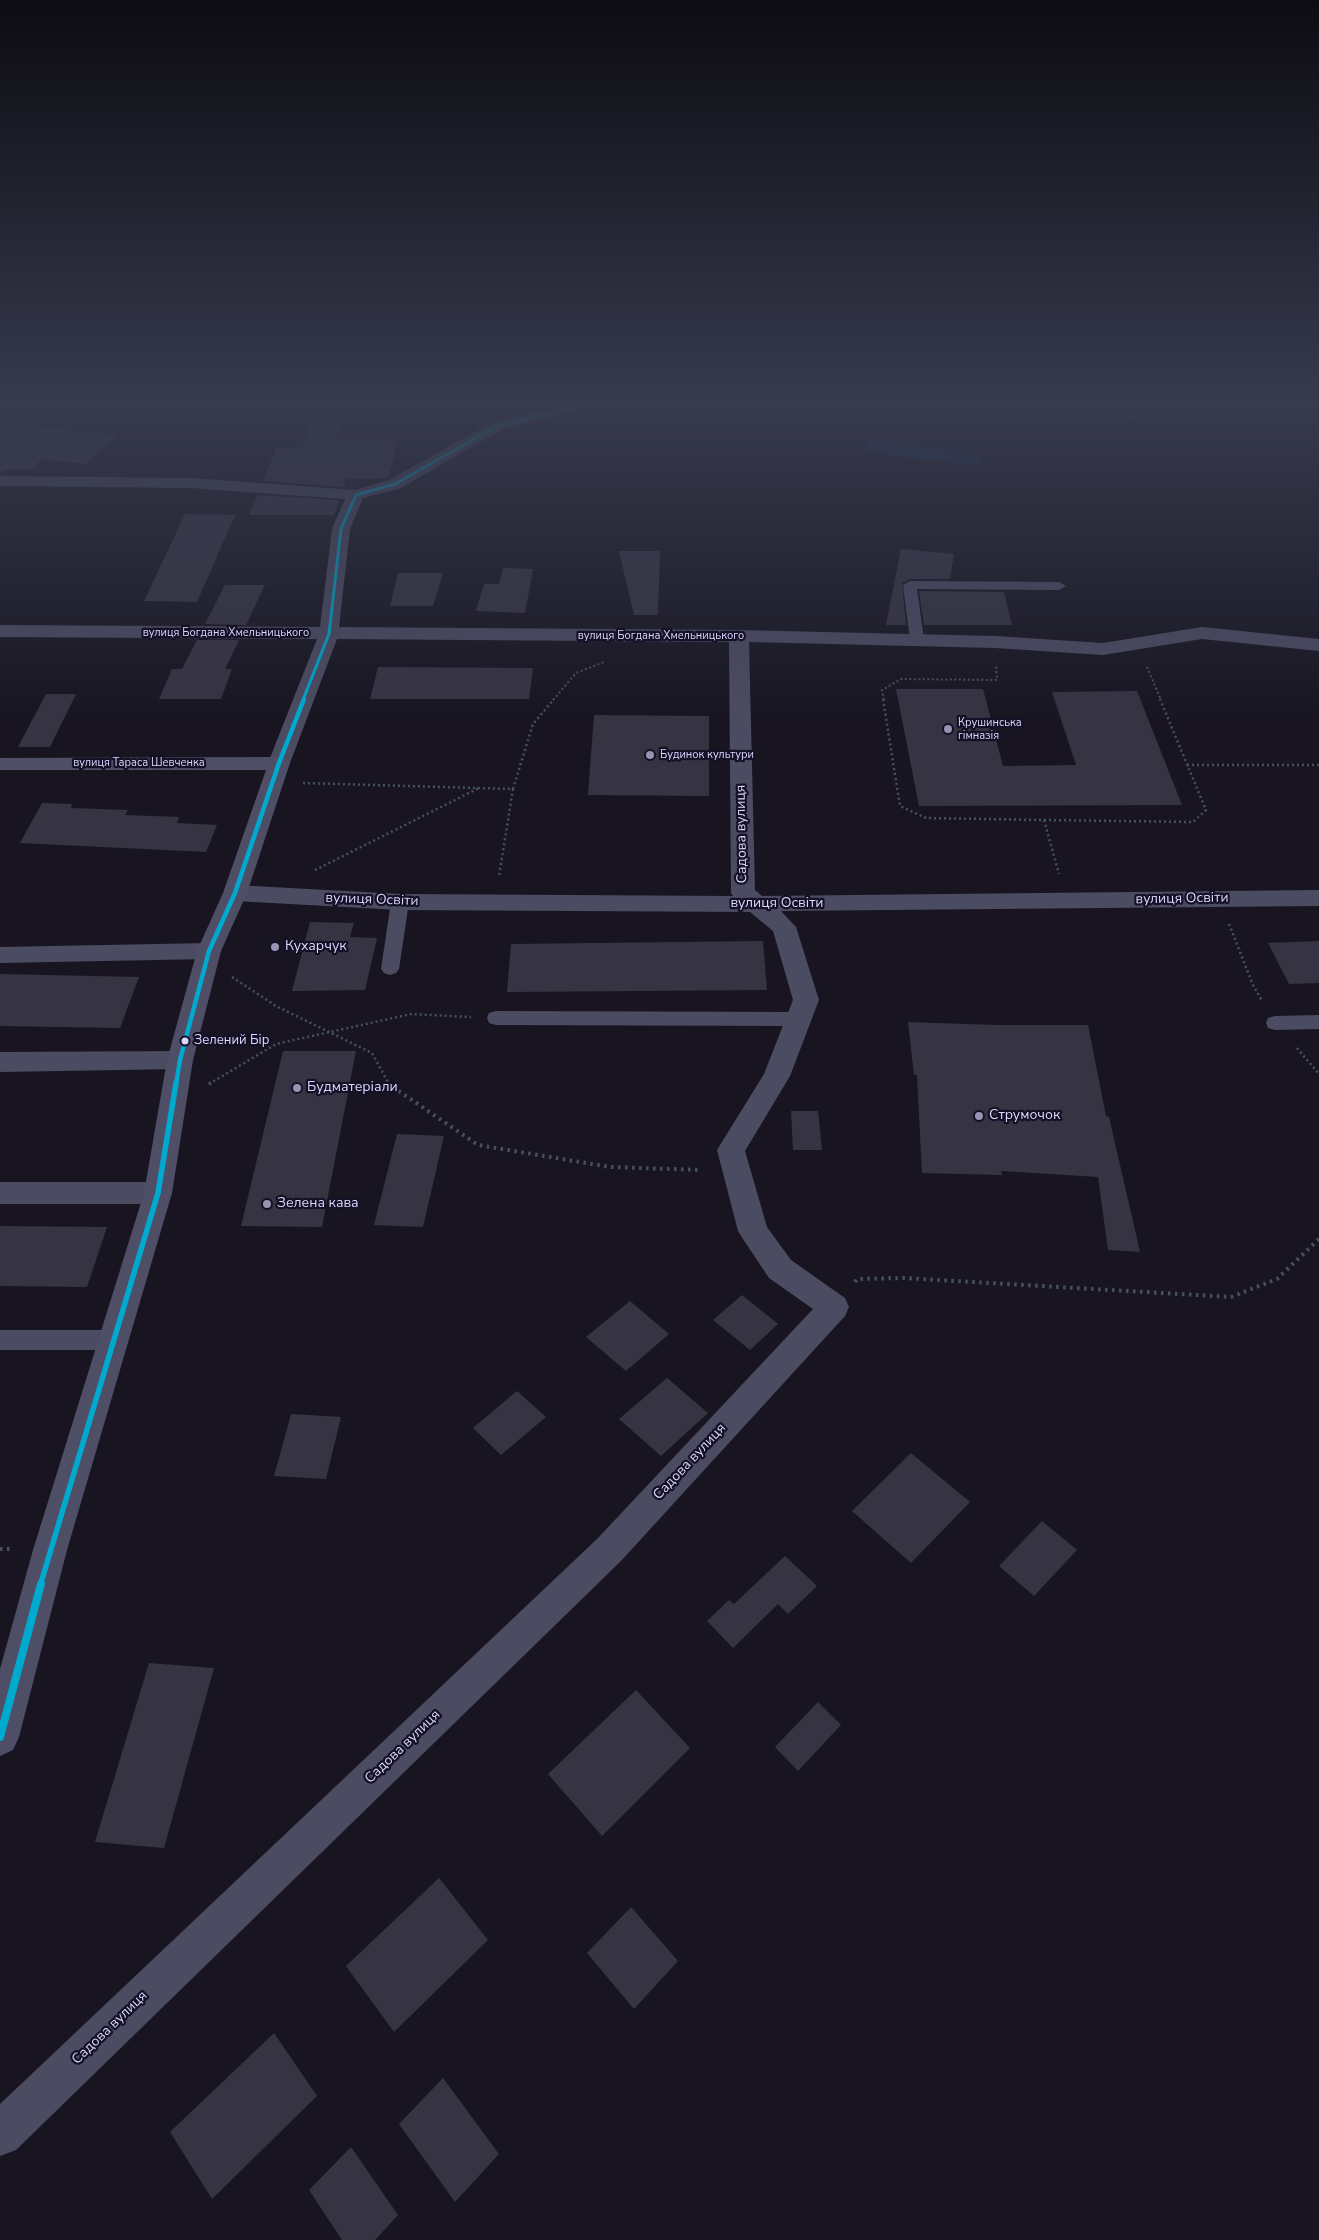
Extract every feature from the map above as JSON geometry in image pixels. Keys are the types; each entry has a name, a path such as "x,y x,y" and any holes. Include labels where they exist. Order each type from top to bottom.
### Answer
{"street":[{"path":"0,1737 50,1550 158,1193 180,1060 208,956 235,893 276,773 329,634 341,529 349,510"},
{"name":"вулиця Богдана Хмельницького","path":"0,631 739,636 995,642 1104,649 1202,633 1319,645"},
{"name":"Садова вулиця","path":"0,2134 609,1550 834,1307 780,1269 753,1231 731,1150 777,1076 806,1000 784,928 743,893 739,636"},
{"name":"вулиця Тараса Шевченка","path":"0,764 276,773"},
{"name":"вулиця Освіти","path":"235,893 400,902 494,903 756,904 1319,898"},
{"path":"0,955 208,956"},
{"path":"0,1062 180,1060"},
{"path":"0,1193 158,1193"}],"lane":[{"path":"917,640 910,584 1059,586"},
{"path":"390,969 400,902"},
{"path":"496,1018 799,1020"},
{"path":"1275,1023 1319,1022"},
{"path":"0,1340 114,1340"}],"path":[{"path":"995,642 997,680 901,678 882,690 900,806 926,818 1193,822 1206,810 1147,667"},
{"path":"494,903 513,789 533,724 576,673 612,658"},
{"path":"1187,764 1319,765"},
{"path":"276,773 513,789"},
{"path":"264,895 480,788"},
{"path":"1044,820 1066,901"},
{"path":"1220,899 1253,985 1275,1023 1319,1074"},
{"path":"208,956 276,1006 372,1053 387,1082 478,1145 610,1167 737,1171"},
{"path":"172,1107 276,1044 411,1014 496,1018"},
{"path":"834,1307 857,1279 904,1278 1232,1297 1277,1279 1319,1238"}],"building":[{"path":"251,510 336,510 334,515 249,515"},
{"path":"185,514 235,515 197,602 144,601"},
{"path":"901,549 954,554 950,579 910,579 902,583 906,625 886,625"},
{"path":"619,551 660,551 658,615 634,615"},
{"path":"503,568 533,569 525,613 476,611 484,584 499,584"},
{"path":"398,573 443,573 433,606 390,606"},
{"path":"225,585 265,585 246,625 205,624"},
{"path":"919,591 1004,592 1012,625 924,625"},
{"path":"197,640 239,640 225,669 232,669 221,699 159,699 172,669 182,669"},
{"path":"378,667 533,668 529,699 370,699"},
{"name":"Крушинська гімназія","path":"896,689 983,689 1003,766 1076,765 1052,692 1137,691 1182,805 919,806"},
{"path":"46,694 76,694 50,747 18,747"},
{"name":"Будинок культури","path":"594,715 709,716 709,796 588,795"},
{"path":"42,803 72,804 71,808 128,810 125,815 179,817 177,823 217,825 206,852 20,843"},
{"path":"310,922 354,923 350,937 377,938 365,990 292,991"},
{"path":"763,941 767,990 507,992 511,944"},
{"path":"1319,941 1319,983 1289,984 1268,943"},
{"path":"0,974 139,977 120,1028 0,1026"},
{"path":"908,1022 996,1025 1088,1025 1106,1116 1109,1117 1140,1252 1108,1250 1098,1177 1001,1171 1002,1175 922,1173 917,1075 914,1075"},
{"path":"283,1051 356,1051 322,1227 241,1226"},
{"path":"791,1111 818,1111 822,1150 793,1150"},
{"path":"397,1134 444,1136 423,1227 374,1225"},
{"path":"0,1226 107,1227 87,1287 0,1286"},
{"path":"742,1295 778,1324 750,1350 713,1320"},
{"path":"630,1301 669,1334 626,1371 586,1337"},
{"path":"667,1378 708,1413 661,1456 619,1419"},
{"path":"517,1391 546,1417 501,1455 473,1428"},
{"path":"291,1414 341,1417 326,1479 274,1476"},
{"path":"911,1453 970,1502 911,1563 852,1511"},
{"path":"1042,1521 1077,1550 1034,1596 999,1566"},
{"path":"785,1556 817,1586 788,1614 778,1604 733,1648 707,1621 729,1600 734,1604"},
{"path":"149,1663 214,1668 164,1848 95,1842"},
{"path":"636,1690 690,1748 602,1836 548,1774"},
{"path":"818,1702 841,1725 798,1771 775,1747"},
{"path":"439,1878 488,1940 394,2032 346,1966"},
{"path":"631,1907 678,1961 634,2009 587,1953"},
{"path":"274,2033 317,2096 212,2199 170,2132"},
{"path":"443,2078 499,2154 455,2202 399,2124"},
{"path":"351,2147 398,2215 375,2240 342,2240 309,2190"}],"transit line":[{"path":"0,1737 50,1550 158,1193 180,1060 209,951 235,893 279,763 329,634 341,529 350,510"}],"place":[{"name":"Крушинська гімназія","path":"948,729"},
{"name":"Будинок культури","path":"650,755"},
{"name":"Кухарчук","path":"275,947"},
{"name":"Зелений Бір","path":"185,1041"},
{"name":"Будматеріали","path":"297,1088"},
{"name":"Струмочок","path":"979,1116"},
{"name":"Зелена кава","path":"267,1204"}]}
